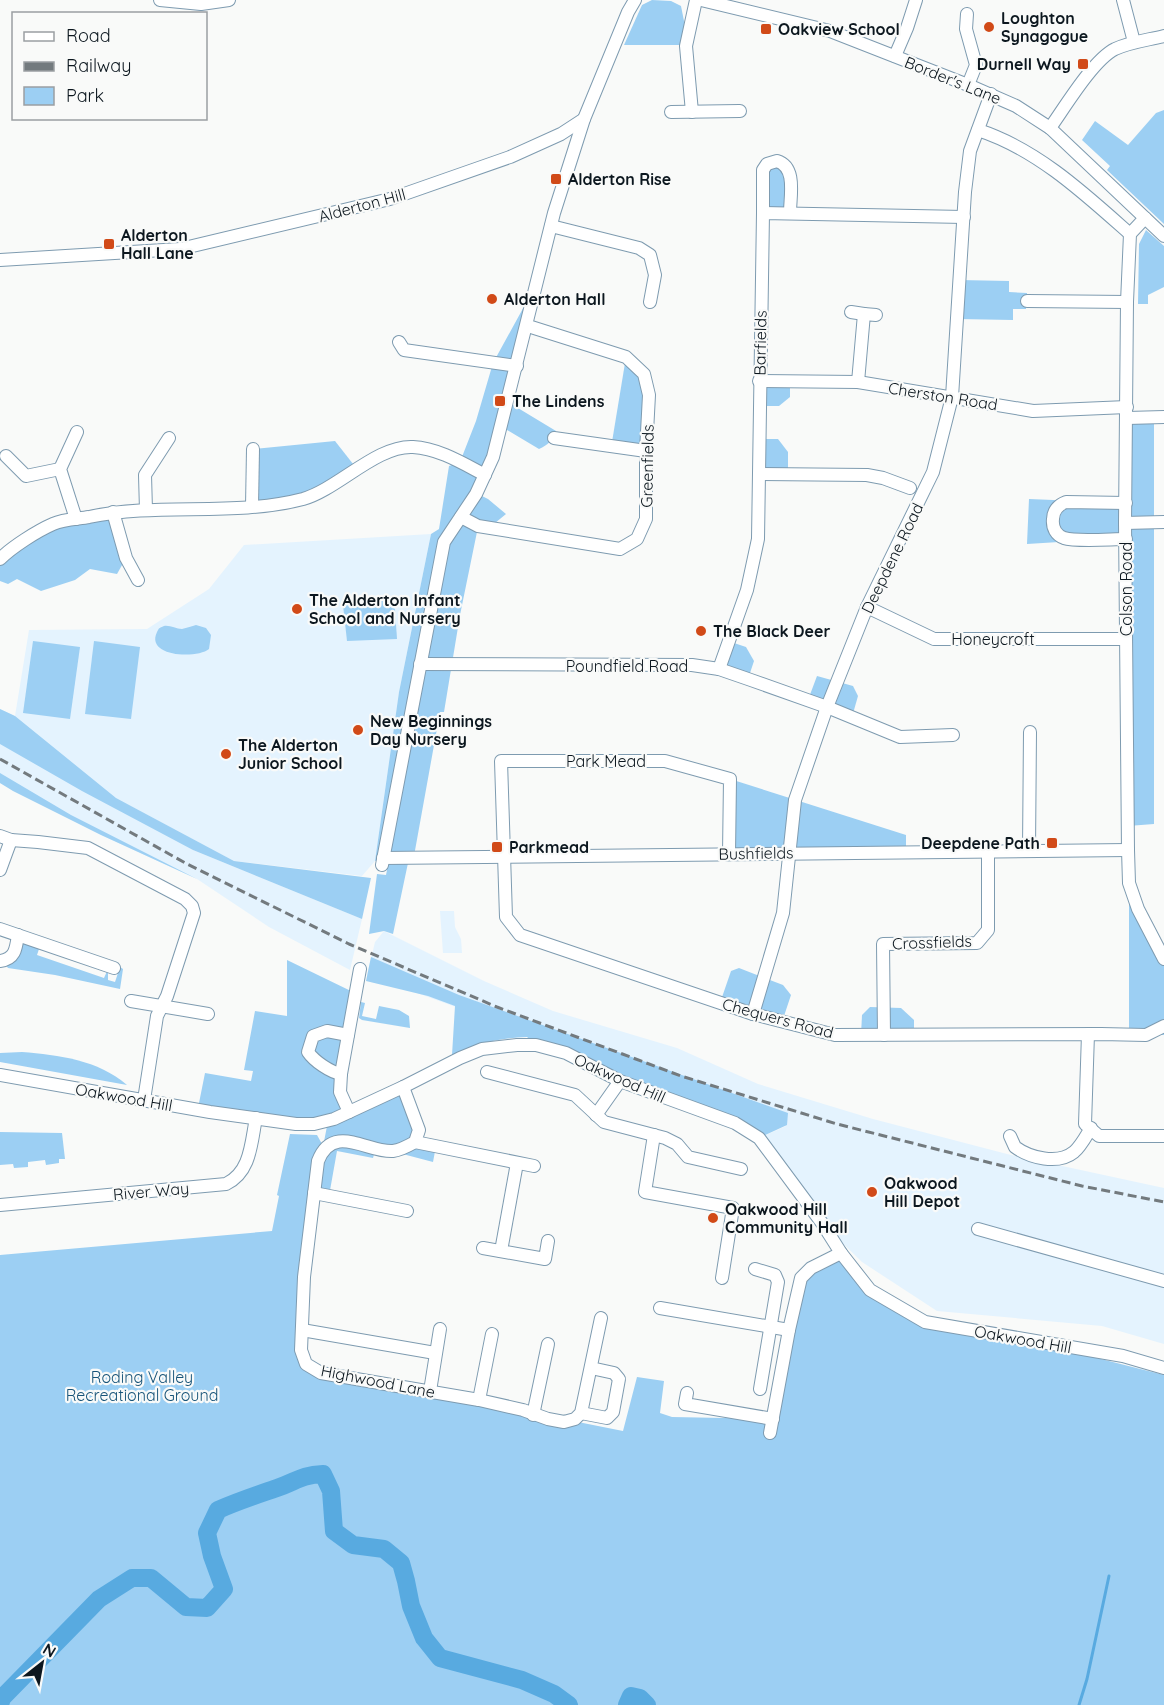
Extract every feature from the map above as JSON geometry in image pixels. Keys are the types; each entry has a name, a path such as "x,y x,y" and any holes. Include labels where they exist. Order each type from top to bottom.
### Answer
{"street":[{"path":"160,0 201,4 229,0"},
{"path":"420,664 444,542 461,518 493,457 528,326 551,226 584,119 635,0"},
{"path":"692,112 686,46 696,0"},
{"name":"Border's Lane","path":"701,0 830,31 991,94 1023,110 1050,128 1164,236"},
{"path":"895,56 916,0"},
{"path":"1124,0 1134,42"},
{"path":"967,14 966,29 976,65 968,85"},
{"path":"1050,128 1095,66 1113,50 1134,42 1164,36"},
{"name":"Deepdene Road","path":"753,1014 783,913 795,800 827,707 867,607 933,472 952,397 970,151 991,94"},
{"path":"671,112 740,111"},
{"name":"Alderton Hill","path":"0,260 180,249 390,199 510,157 561,134 584,119"},
{"path":"978,130 1007,140 1028,153 1088,196 1130,234 1145,218"},
{"name":"Barfields","path":"719,669 747,590 758,540 763,170 767,164 777,161 787,166 790,172 790,213"},
{"path":"763,213 964,217"},
{"path":"551,226 639,248 650,255 655,275 650,302"},
{"name":"Colson Road","path":"1130,234 1127,302 1125,523 1129,883 1138,909 1164,958"},
{"path":"1027,301 1127,302"},
{"path":"851,312 870,314 858,382"},
{"name":"Greenfields","path":"461,518 478,526 620,549 637,539 646,519 649,395 644,374 626,357 528,326"},
{"path":"399,342 404,351 517,366"},
{"name":"Cherston Road","path":"759,381 858,382 1033,411 1127,413 1164,417"},
{"path":"76,519 60,470 77,432"},
{"path":"146,510 145,475 169,438"},
{"path":"554,438 646,451"},
{"path":"0,559 54,524 76,519 113,512 252,506 279,504 306,498 389,452 411,446 428,449 485,475"},
{"path":"252,506 253,449"},
{"path":"6,456 26,476 60,470"},
{"path":"760,474 867,475 884,478 909,488"},
{"path":"1125,538 1065,539 1057,534 1052,524 1053,514 1059,505 1066,502 1126,503"},
{"path":"113,512 126,558 138,580"},
{"path":"1125,523 1164,522"},
{"name":"Honeycroft","path":"867,607 934,639 1126,639"},
{"name":"Poundfield Road","path":"420,664 692,665 719,669 827,707"},
{"name":"Bushfields","path":"420,664 382,861 789,852 1128,850"},
{"path":"827,707 900,737 953,735"},
{"path":"1029,850 1030,732"},
{"name":"Park Mead","path":"504,857 501,761 665,761 730,779 729,853"},
{"path":"0,870 5,838 87,848 185,899 192,906 194,913 157,1016 144,1100"},
{"name":"Crossfields","path":"884,1035 883,944 977,943 988,930 988,852"},
{"name":"Chequers Road","path":"504,857 506,917 520,935 753,1014 835,1035 1146,1035 1164,1026"},
{"path":"0,929 114,969"},
{"path":"0,961 8,960 13,956 18,935"},
{"path":"349,1112 340,1092 341,1074 360,969"},
{"path":"131,1001 208,1014"},
{"path":"341,1074 311,1056 308,1052 309,1046 314,1036 327,1031 348,1035"},
{"path":"1088,1034 1086,1124 1099,1136 1164,1136"},
{"name":"Oakwood Hill","path":"0,1075 256,1118 296,1124 314,1124 349,1112 482,1049 517,1044 566,1053 620,1081 735,1123 759,1138 870,1290 925,1322 1123,1356 1164,1368"},
{"path":"487,1072 575,1095 604,1122 665,1138 677,1144 688,1157 741,1169"},
{"path":"596,1115 620,1081"},
{"path":"403,1087 419,1130 415,1142 534,1166"},
{"name":"River Way","path":"0,1204 226,1184 236,1180 245,1167 256,1118"},
{"path":"1010,1136 1015,1147 1033,1156 1067,1157 1077,1150 1091,1128"},
{"path":"654,1135 645,1192 733,1208 722,1278"},
{"name":"Highwood Lane","path":"415,1142 405,1148 391,1151 349,1140 336,1142 321,1153 318,1161 304,1277 301,1350 306,1364 321,1373 479,1400 564,1422 575,1419 581,1413 607,1418 613,1412 619,1379 614,1373 591,1368"},
{"path":"501,1251 517,1163"},
{"path":"314,1193 407,1211"},
{"path":"978,1229 1164,1281"},
{"path":"483,1248 545,1259 548,1241"},
{"path":"770,1433 801,1278 812,1268 841,1253"},
{"path":"755,1269 775,1275 778,1282 760,1389"},
{"path":"660,1308 789,1330"},
{"path":"581,1413 601,1318"},
{"path":"430,1391 440,1329"},
{"path":"302,1330 435,1353"},
{"path":"479,1400 492,1334"},
{"path":"533,1415 548,1344"},
{"path":"685,1403 772,1419"}],"shaded area":[{"path":"431,534 399,692 375,861 362,876 234,861 123,802 193,850 362,919 350,970 269,927 197,879 101,835 0,783 0,709 15,716 29,630 147,629 209,589 244,545"},
{"path":"440,911 454,911 455,927 461,939 462,953 443,953"},
{"path":"384,931 484,981 553,1011 677,1048 758,1084 873,1119 1007,1154 1164,1188 1164,1344 1102,1326 937,1311 862,1262 822,1223 759,1138 786,1126 367,975 375,942"}],"green space":[{"path":"652,0 671,1 681,6 685,26 683,45 624,45 642,5"},
{"path":"1164,110 1164,224 1107,170 1110,166 1082,140 1095,121 1128,145 1156,113"},
{"path":"782,163 790,213 763,213 763,170"},
{"path":"1146,230 1164,246 1164,287 1148,295 1148,304 1138,304 1139,244"},
{"path":"959,280 1009,281 1009,292 1027,293 1026,309 1013,309 1013,320 958,319"},
{"path":"538,281 508,402 556,431 550,442 539,449 502,427 476,493 488,499 506,514 489,528 478,527 444,712 440,712 414,856 383,858 375,861 399,692 431,534 439,529 449,466 460,462 476,421 493,363"},
{"path":"626,357 644,374 646,451 611,448"},
{"path":"759,381 790,381 790,397 779,406 759,406"},
{"path":"1154,417 1154,824 1128,826 1125,539 1066,539 1059,542 1027,544 1029,499 1126,503 1127,418"},
{"path":"759,439 778,439 788,452 788,474 760,474"},
{"path":"335,441 357,469 332,485 252,506 253,449"},
{"path":"113,512 126,558 117,574 90,569 75,580 41,591 17,579 8,584 0,581 0,559 54,524"},
{"path":"383,599 395,609 397,639 347,641 343,605"},
{"path":"196,625 206,628 211,635 209,649 184,655 174,654 158,647 155,640 160,628 168,626 182,629"},
{"path":"33,641 80,647 70,719 23,713"},
{"path":"94,641 140,647 131,719 85,714"},
{"path":"728,641 746,647 754,661 748,679 719,669"},
{"path":"817,676 853,686 858,696 852,717 808,700"},
{"path":"0,709 15,716 116,798 234,861 371,878 362,919 193,850 0,744"},
{"path":"0,773 71,815 197,879 13,791 0,783"},
{"path":"730,779 906,835 906,852 729,853"},
{"path":"408,863 393,934 384,931 369,934 377,874 386,875 388,865"},
{"path":"1129,883 1164,959 1164,1035 1129,1035"},
{"path":"23,943 40,946 37,955 104,978 108,969 108,980 115,982 120,967 123,969 120,989 8,968 5,964"},
{"path":"371,957 459,995 788,1113 787,1125 759,1138 536,1045 527,1037 489,1042 452,1055 455,1006 428,996 366,981"},
{"path":"287,960 355,993 347,1033 327,1029 308,1045 335,1074 347,1111 314,1123 198,1108 205,1073 251,1081 253,1071 244,1070 255,1011 287,1016"},
{"path":"739,968 783,985 791,995 782,1022 720,1003 731,971"},
{"path":"361,1002 365,1003 362,1016 376,1019 379,1006 399,1010 409,1016 410,1028 362,1020 359,1018"},
{"path":"870,1007 901,1008 914,1020 914,1035 861,1035 862,1015"},
{"path":"348,1035 337,1073 309,1045 313,1036"},
{"path":"22,1052 64,1057 91,1064 127,1085 0,1062 0,1053"},
{"path":"403,1087 415,1115 415,1142 436,1146 433,1162 376,1147 373,1158 337,1151 329,1196 314,1193 328,1121"},
{"path":"0,1132 62,1133 65,1159 59,1159 59,1163 46,1165 45,1160 28,1162 28,1167 14,1168 13,1164 0,1165"},
{"name":"Roding Valley Recreational Ground","path":"290,1134 317,1135 322,1144 297,1344 309,1368 623,1431 637,1377 664,1381 660,1413 672,1417 772,1419 801,1278 841,1253 870,1290 925,1322 1026,1340 1164,1375 1164,1705 0,1705 0,1255 272,1231"}],"waterway":[{"path":"0,1705 2,1698 99,1599 132,1578 151,1578 186,1607 207,1608 224,1589 212,1556 207,1533 218,1510 304,1477 323,1474 331,1491 334,1531 353,1545 384,1549 401,1563 411,1606 424,1638 440,1658 522,1680 554,1694 569,1705"},
{"path":"1079,1705 1087,1679 1109,1576"},
{"path":"627,1705 631,1696 640,1698 647,1705"}],"railway":[{"path":"0,759 187,864 349,944 497,1007 681,1076 837,1124 1082,1186 1164,1202"}],"place":[{"name":"Loughton Synagogue","path":"989,27"},
{"name":"Oakview School","path":"766,29"},
{"name":"Durnell Way","path":"1083,64"},
{"name":"Alderton Rise","path":"556,179"},
{"name":"Alderton Hall Lane","path":"109,244"},
{"name":"Alderton Hall","path":"492,299"},
{"name":"The Lindens","path":"500,401"},
{"name":"The Alderton Infant School and Nursery","path":"297,609"},
{"name":"The Black Deer","path":"701,631"},
{"name":"New Beginnings Day Nursery","path":"358,730"},
{"name":"The Alderton Junior School","path":"226,754"},
{"name":"Deepdene Path","path":"1052,843"},
{"name":"Parkmead","path":"497,847"},
{"name":"Oakwood Hill Depot","path":"872,1192"},
{"name":"Oakwood Hill Community Hall","path":"713,1218"}]}
